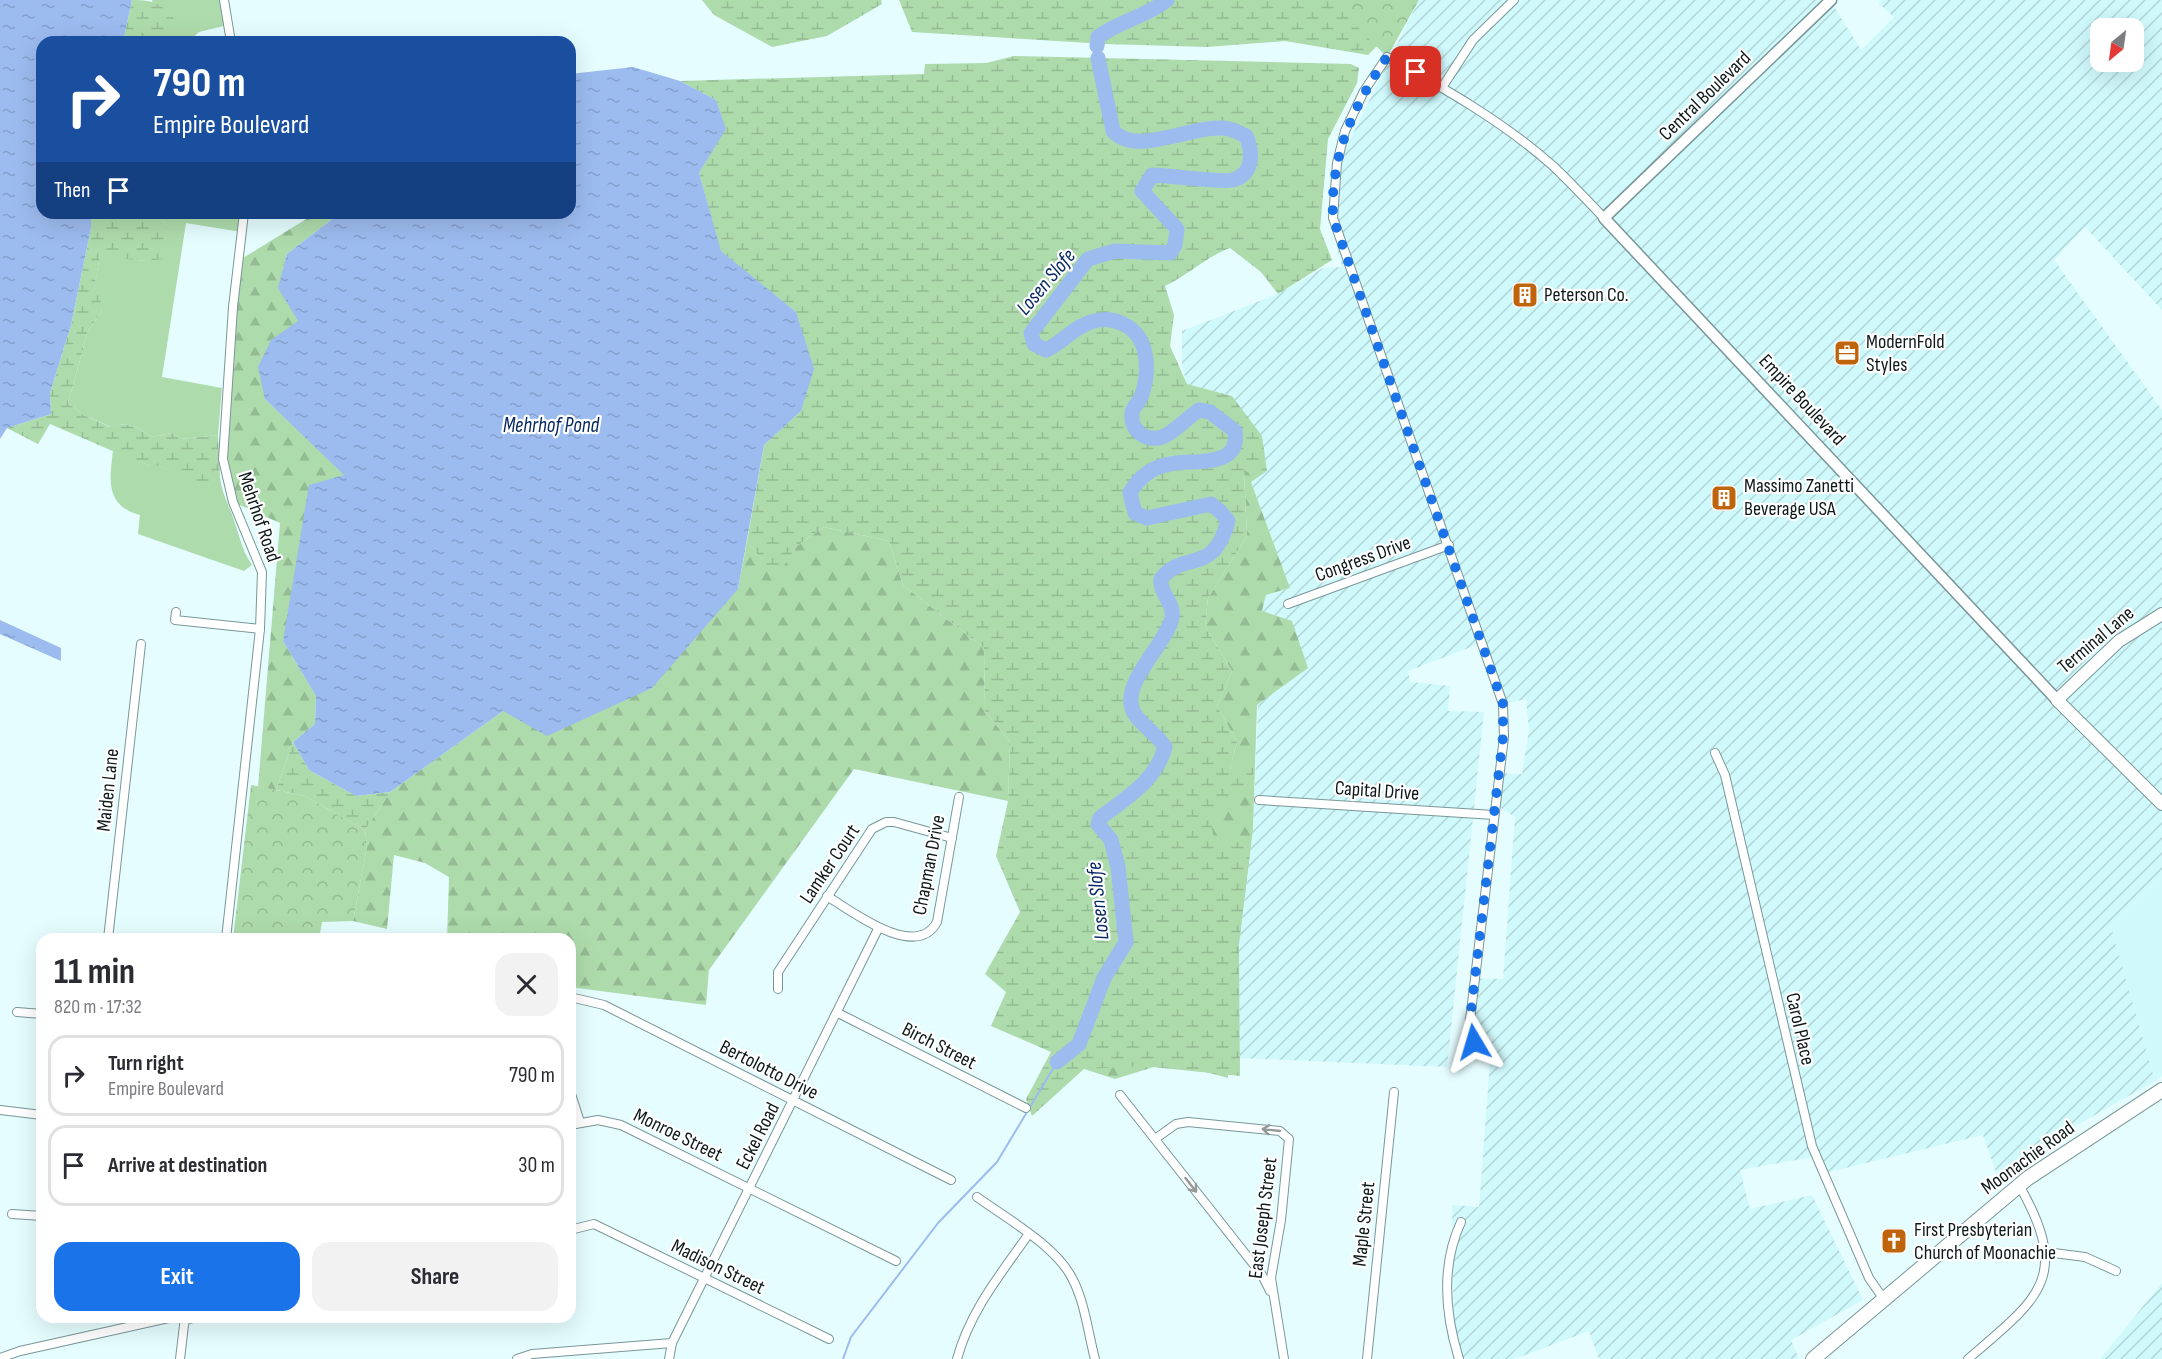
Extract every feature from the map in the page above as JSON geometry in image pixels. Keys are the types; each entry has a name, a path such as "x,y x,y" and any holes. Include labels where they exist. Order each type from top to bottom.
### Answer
{"main road":[{"name":"Terminal Lane","path":"2057,700 2119,641 2162,614"},
{"name":"Empire Boulevard","path":"2057,700 2162,804"},
{"name":"Moonachie Road","path":"1813,1359 1885,1301 2019,1185 2162,1089"}],"street":[{"path":"224,0 230,36"},
{"path":"1443,86 1473,40 1515,0"},
{"name":"Central Boulevard","path":"1604,218 1831,0"},
{"name":"Empire Boulevard","path":"1449,545 1333,218 1337,163 1345,131 1364,91 1387,57 1443,86 1514,135 1552,166 1604,218 2057,700"},
{"name":"Mehrhof Road","path":"227,933 260,628 262,572 233,502 223,459 233,307 242,219"},
{"path":"1449,545 1503,704 1503,737 1470,1020 1474,1042"},
{"name":"Congress Drive","path":"1288,604 1449,545"},
{"path":"176,612 175,620 260,628"},
{"name":"Maiden Lane","path":"109,933 141,644"},
{"name":"Carol Place","path":"1715,753 1725,775 1812,1146 1869,1278 1885,1301"},
{"name":"Chapman Drive","path":"828,896 878,929 916,937 929,933 934,928 959,797"},
{"name":"Capital Drive","path":"1259,800 1494,815"},
{"name":"Lamker Court","path":"778,989 778,972 867,835 878,824 894,822 952,838"},
{"name":"Eckel Road","path":"669,1359 672,1343 878,929"},
{"name":"Bertolotto Drive","path":"576,998 604,1005 951,1180"},
{"path":"17,1012 36,1014"},
{"name":"Birch Street","path":"838,1013 1026,1108"},
{"name":"Maple Street","path":"1367,1359 1394,1092"},
{"name":"East Joseph Street","path":"1120,1095 1262,1275 1273,1300"},
{"path":"0,1110 36,1114"},
{"path":"576,1110 580,1122"},
{"name":"Monroe Street","path":"576,1123 598,1120 621,1125 896,1261"},
{"name":"East Joseph Street","path":"1155,1139 1176,1124 1188,1122 1280,1131 1287,1134 1289,1139 1281,1220 1271,1278 1284,1359"},
{"path":"1968,1359 2031,1302 2043,1276 2046,1252 2038,1217 2019,1185"},
{"path":"977,1197 1058,1258 1072,1277 1095,1359"},
{"path":"12,1214 36,1216"},
{"path":"1459,1359 1446,1288 1451,1244 1461,1222"},
{"name":"Madison Street","path":"576,1228 594,1224 829,1339"},
{"path":"957,1359 963,1337 977,1307 1028,1235"},
{"path":"2046,1252 2085,1257 2116,1271"},
{"path":"0,1358 20,1351 146,1323"},
{"path":"180,1359 184,1323"},
{"path":"517,1359 532,1354 672,1343"}],"shaded area":[{"path":"1419,0 1830,0 1861,50 1894,17 1878,3 1882,0 2162,0 2162,310 2085,227 2054,260 2162,410 2162,876 2111,927 2155,1081 2028,1153 1998,1178 1983,1135 1820,1174 1812,1157 1740,1170 1750,1209 1812,1195 1863,1300 1791,1340 1799,1359 1599,1359 1589,1331 1515,1359 1458,1359 1454,1344 1452,1205 1479,1207 1492,1037 1468,1030 1471,978 1503,979 1515,817 1491,801 1496,773 1522,774 1529,730 1526,699 1502,704 1479,644 1408,671 1410,682 1450,686 1448,711 1484,712 1447,1067 1240,1058 1239,943 1253,829 1262,611 1266,595 1290,588 1251,482 1232,396 1187,384 1182,367 1182,331 1278,294 1323,268 1342,267 1338,252 1336,168"},
{"path":"2162,876 2162,1076 2155,1081 2111,927"},
{"path":"2162,1283 2162,1359 2100,1359"}],"green space":[{"path":"132,0 158,4 177,22 176,31 166,36 124,36"},
{"path":"152,0 224,0 228,25 199,32 195,36 164,36"},
{"path":"702,0 881,0 882,4 827,36 772,47 714,15"},
{"path":"899,0 1407,0 1386,37 1368,55 1285,41 1207,47 1105,44 912,32"},
{"path":"1331,0 1419,0 1387,57"},
{"path":"1014,56 1351,64 1359,68 1357,83 1328,139 1320,229 1332,260 1278,294 1261,272 1230,248 1212,256 1165,286 1174,315 1170,346 1187,384 1232,396 1262,436 1267,471 1255,476 1244,470 1247,536 1208,598 1205,626 1232,671 1217,706 1237,742 1230,770 1254,759 1253,788 1210,817 1214,839 1251,844 1239,943 1240,1076 1143,1066 1084,1069 1032,1116 1026,1099 1051,1052 991,1026 1006,992 985,974 1020,912 996,856 1008,801 1010,742 985,711 984,648 903,585 889,541 824,527 797,546 776,577 747,541 764,445 801,411 796,312 720,251 699,173 725,129 716,100 680,81 924,74 925,64 986,63"},
{"path":"91,219 162,219 167,225 164,259 145,261 100,256 94,289 100,296 102,311 88,331 68,403 84,415 110,427 132,426 152,437 172,433 181,439 218,435 220,476 199,486 161,466 151,466 124,456 50,424 38,444 7,428 51,414 50,393 71,325"},
{"path":"162,219 243,219 241,232 186,223 162,377 222,388 218,435 181,439 172,433 152,437 132,426 111,427 84,415 68,403 88,331 102,311 94,289 100,255 145,261 167,225"},
{"path":"306,219 332,219 287,254 279,288 299,322 265,399 345,475 283,641 316,696 315,724 293,742 276,790 258,787 280,523 233,502 223,459 238,261"},
{"path":"113,451 151,466 161,466 180,475 213,478 220,476 242,546 252,565 244,571 138,534 140,515 121,505 115,499 112,491"},
{"path":"1244,469 1255,476 1267,471 1251,482 1290,588 1266,595 1262,611 1292,621 1308,668 1257,705 1253,829 1239,943 1223,1005 1228,1078 1170,1062 1115,1079 1084,1069 1230,770 1237,742 1217,706 1232,671 1205,626 1208,598 1247,536"},
{"path":"824,527 889,541 903,585 984,648 985,711 1010,742 1008,801 854,769 709,970 706,1005 576,988 576,933 447,933 449,877 425,863 394,855 387,929 353,921 367,846 365,830 390,792 503,711 738,589 747,541 776,576 797,546"},
{"path":"293,742 309,770 356,796 390,792 365,830 305,796 276,790"},
{"path":"251,785 305,796 365,830 367,846 353,921 322,922 320,933 234,933"}],"water":[{"path":"0,0 132,0 124,36 36,36 36,219 91,219 91,228 71,325 50,393 51,414 7,428 0,439"},
{"name":"Mehrhof Pond","path":"633,67 680,81 716,100 726,129 699,173 721,251 796,312 814,369 801,411 764,445 738,589 652,688 547,736 503,711 390,792 356,796 309,770 293,742 315,724 316,696 283,641 309,485 344,475 265,399 258,367 271,340 298,321 278,288 287,254 332,219 576,219 576,73"},
{"path":"0,620 61,648 61,661 0,634"}],"waterway":[{"name":"Losen Slofe","path":"1097,46 1098,37 1167,0"},
{"name":"Losen Slofe","path":"1057,1062 1079,1044 1104,978 1126,942 1118,867 1111,840 1098,824 1100,818 1130,796 1155,770 1165,747 1137,718 1131,702 1132,690 1137,678 1168,629 1172,618 1161,579 1179,565 1206,556 1222,538 1228,521 1211,504 1147,518 1135,513 1130,493 1142,478 1157,468 1170,464 1223,457 1231,451 1235,443 1235,431 1210,412 1199,410 1162,437 1150,438 1140,433 1133,425 1132,413 1144,387 1146,356 1138,337 1123,324 1114,321 1094,321 1046,350 1034,344 1031,333 1088,259 1115,251 1170,253 1175,245 1177,229 1142,191 1152,175 1228,181 1245,173 1250,162 1250,149 1246,136 1229,129 1200,130 1168,138 1137,141 1124,138 1113,131 1098,58"},
{"name":"Losen Slofe","path":"843,1359 851,1337 938,1223 997,1162 1057,1062"}],"place":[{"name":"Peterson Co.","path":"1525,295"},
{"name":"ModernFold Styles","path":"1847,353"},
{"name":"Massimo Zanetti Beverage USA","path":"1724,498"},
{"name":"First Presbyterian Church of Moonachie","path":"1894,1241"}],"route":[{"path":"1416,72 1387,57 1364,91 1345,131 1340,148 1332,204 1336,233 1383,355 1500,689 1503,704 1503,737 1470,1020 1474,1042"}]}
